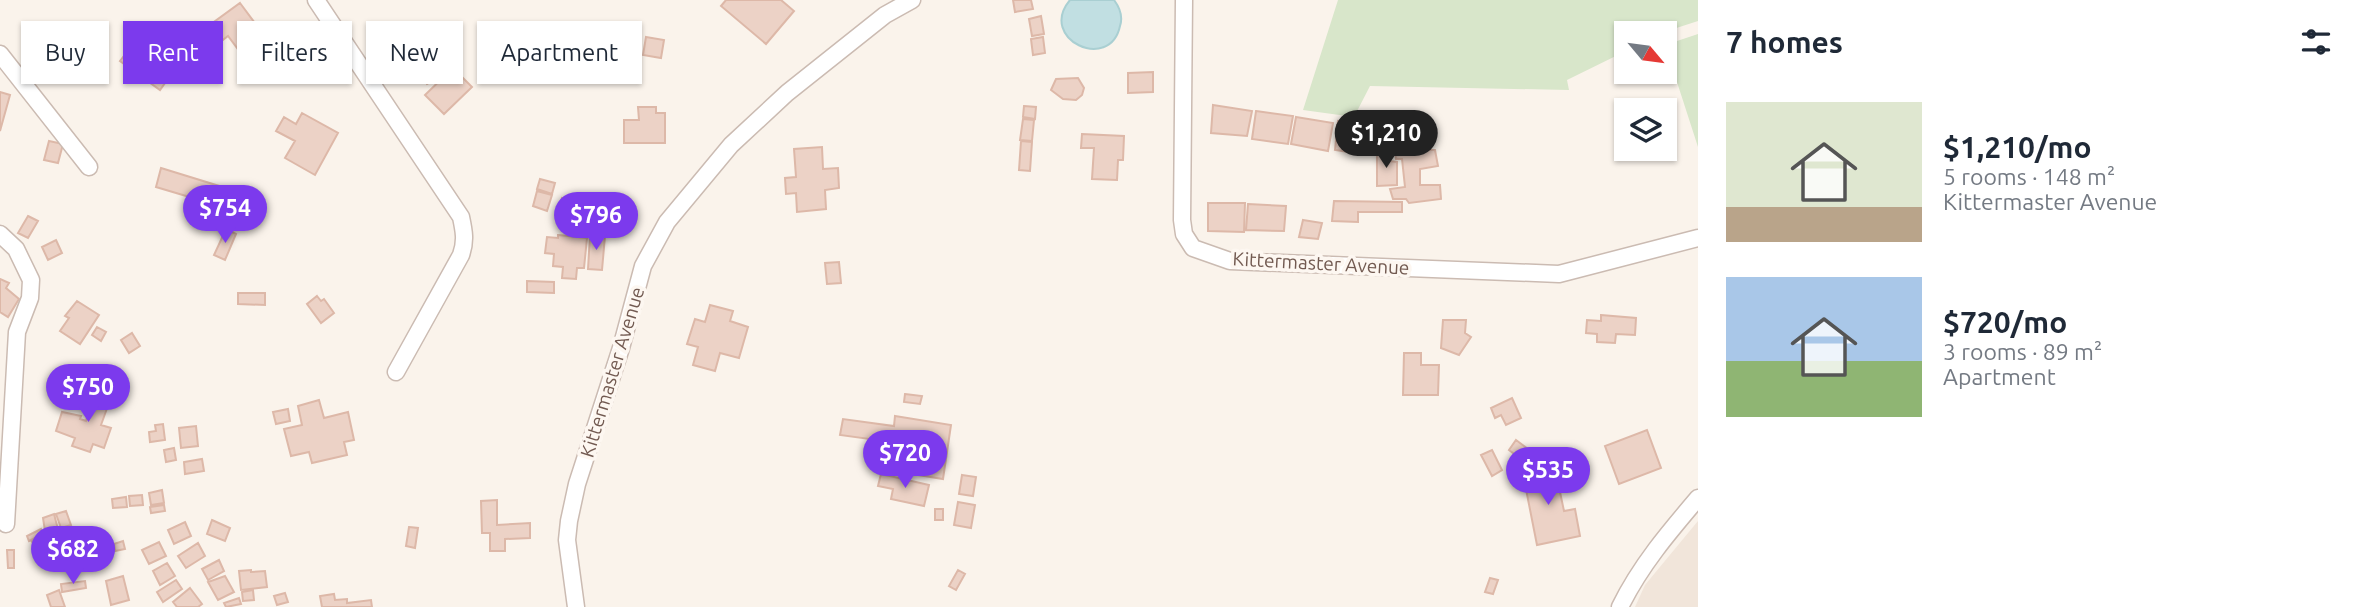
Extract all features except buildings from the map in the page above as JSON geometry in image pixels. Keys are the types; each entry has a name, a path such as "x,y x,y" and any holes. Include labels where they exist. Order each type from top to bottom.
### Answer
{"street":[{"path":"316,0 461,217 464,230 465,240 461,255 396,372"},
{"name":"Kittermaster Avenue","path":"576,607 568,540 577,484 600,419 643,266 667,222 731,145 768,110 885,15 912,0"},
{"name":"Kittermaster Avenue","path":"1184,0 1181,186 1184,234 1193,248 1230,261 1559,274 1698,239"},
{"path":"0,54 89,167"},
{"path":"0,234 16,248 32,280 30,298 17,332 6,419 6,524"},
{"path":"1620,607 1630,586 1659,545 1698,498"}],"shaded area":[{"path":"1698,521 1698,607 1635,607 1645,585"}],"green space":[{"path":"1338,0 1698,0 1698,21 1677,28 1677,21 1614,21 1614,57 1567,80 1569,90 1370,86 1354,117 1303,110"},
{"path":"1698,34 1698,147 1677,82 1677,41"}],"water":[{"path":"1070,0 1114,0 1121,19 1114,40 1103,47 1091,49 1069,38 1062,27 1062,14"}]}
